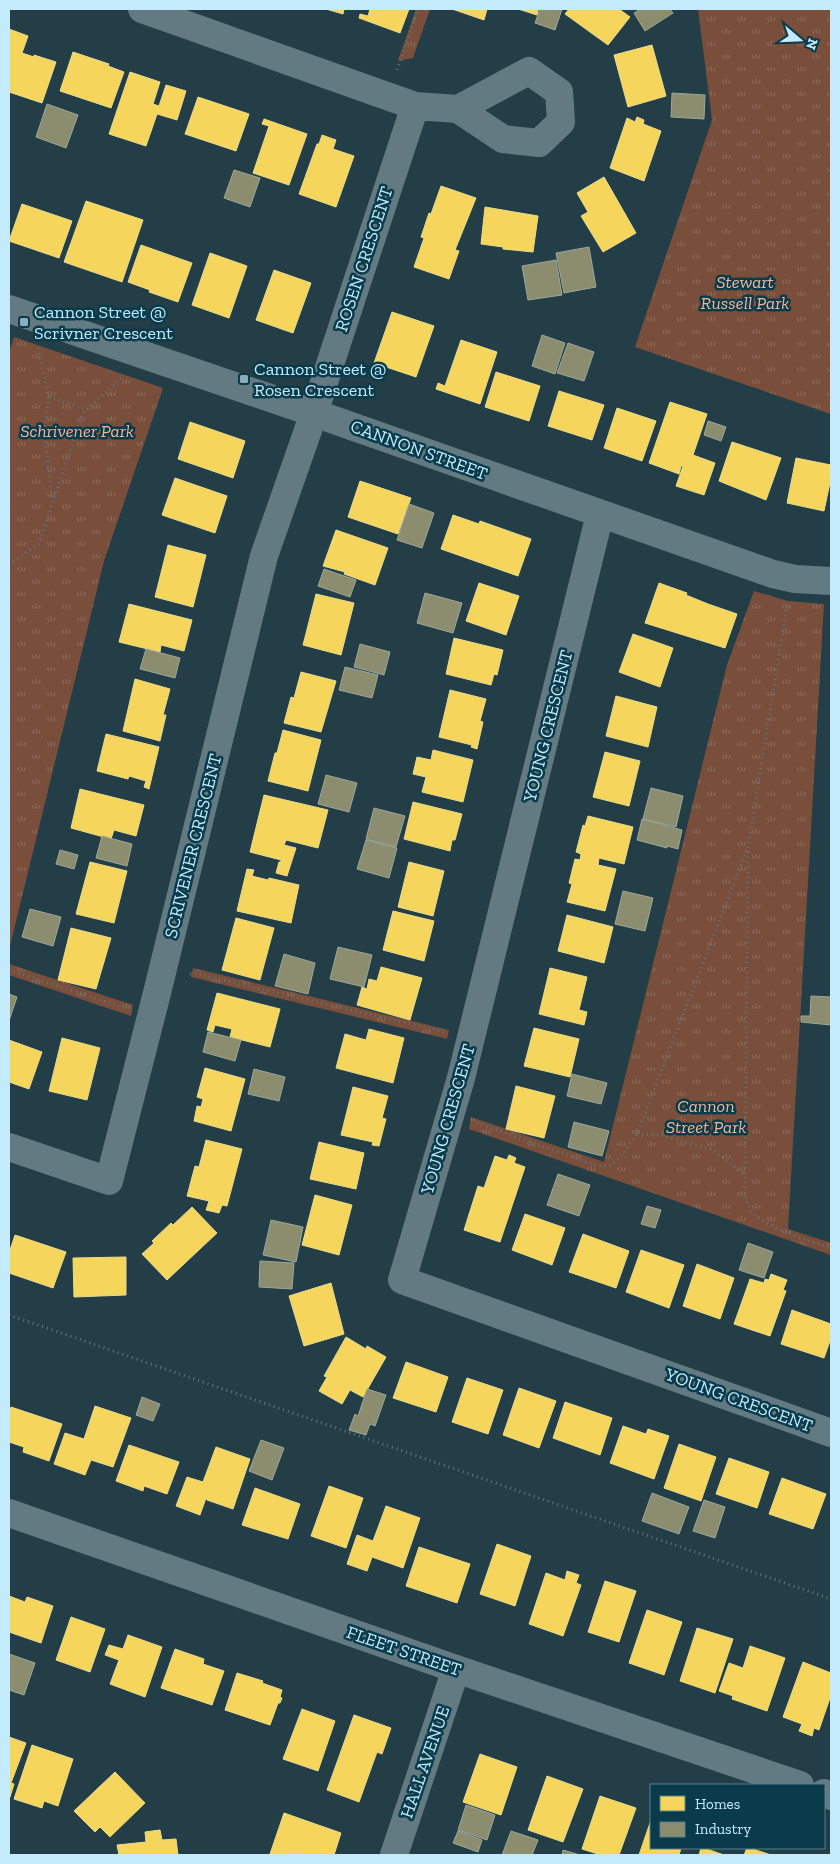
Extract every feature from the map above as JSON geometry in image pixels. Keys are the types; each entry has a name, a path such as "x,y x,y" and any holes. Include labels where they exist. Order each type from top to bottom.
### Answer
{"street":[{"path":"142,9 415,106 458,109"},
{"name":"ROSEN CRESCENT","path":"314,413 415,106"},
{"name":"CANNON STREET","path":"9,309 314,413 773,574 795,579 831,582"},
{"name":"SCRIVENER CRESCENT","path":"9,1147 109,1181 264,556 314,413"},
{"name":"YOUNG CRESCENT","path":"600,514 461,1078 402,1280 831,1433"},
{"name":"FLEET STREET","path":"9,1513 456,1669 797,1784"},
{"name":"HALL AVENUE","path":"394,1855 456,1669"}],"path":[{"path":"388,96 418,9"},
{"path":"46,321 38,345 49,397 44,430 53,500"},
{"path":"9,564 39,544 82,414 124,376 132,351"},
{"path":"49,397 86,409"},
{"path":"795,579 788,602 748,846 745,1192 749,1208 762,1220 786,1232 831,1248"},
{"path":"471,1121 598,1166 611,1165 624,1154 637,1134 748,846"},
{"path":"9,970 131,1010"},
{"path":"193,973 448,1033"},
{"path":"637,1134 662,1135 713,1150 745,1175"},
{"path":"9,1315 831,1599"}],"green space":[{"path":"416,9 430,9 413,58 398,61"},
{"name":"Stewart Russell Park","path":"698,9 831,9 831,414 635,347 712,120"},
{"name":"Schrivener Park","path":"14,337 163,388 104,561 9,950 9,352"},
{"name":"Cannon Street Park","path":"754,591 788,601 824,604 788,1229 831,1243 831,1255 469,1129 471,1117 604,1162 727,665"},
{"path":"9,964 133,1005 131,1016 9,975"},
{"path":"193,968 449,1030 447,1039 191,977"}],"building: Homes":[{"path":"326,9 344,9 343,14"},
{"path":"370,9 409,9 400,33 359,18 360,14 368,16"},
{"path":"452,9 487,9 484,20"},
{"path":"518,9 535,9 538,10 537,15"},
{"path":"569,9 619,9 630,17 608,45 565,14"},
{"path":"9,29 28,36 22,53 56,62 42,103 9,92"},
{"path":"652,45 666,96 628,107 614,55"},
{"path":"73,52 109,64 108,66 124,72 111,108 60,91"},
{"path":"130,72 160,82 153,104 159,106 166,85 186,91 177,120 157,114 146,146 109,134"},
{"path":"198,97 249,114 236,151 185,134"},
{"path":"637,117 644,120 643,124 661,131 644,181 610,168 627,118 635,122"},
{"path":"264,119 307,134 289,185 253,173 269,126 262,124"},
{"path":"322,135 336,140 333,149 354,156 336,207 299,194"},
{"path":"604,177 636,233 603,252 581,216 588,212 577,193"},
{"path":"441,186 476,198 455,250 459,251 449,279 414,267 424,238 421,237 429,213 431,214"},
{"path":"86,201 143,220 122,282 64,262"},
{"path":"22,204 72,221 59,258 9,241"},
{"path":"485,207 538,216 533,252 503,249 503,247 481,244"},
{"path":"141,245 192,263 178,302 128,282"},
{"path":"210,253 247,266 229,318 192,305"},
{"path":"274,270 311,283 293,333 256,320"},
{"path":"392,312 434,326 416,377 374,363"},
{"path":"461,340 497,352 480,404 436,389 438,383 445,386"},
{"path":"496,372 540,386 529,421 485,407"},
{"path":"559,391 604,405 592,440 548,426"},
{"path":"670,402 707,414 693,455 715,463 704,495 676,486 683,466 681,466 679,474 649,463"},
{"path":"617,408 656,421 642,461 604,448"},
{"path":"190,422 245,441 233,478 178,459"},
{"path":"732,442 781,458 766,500 719,481"},
{"path":"796,458 831,465 831,478 824,511 787,503"},
{"path":"175,478 227,496 215,533 162,515"},
{"path":"360,481 411,498 398,534 348,517"},
{"path":"453,515 479,524 480,521 531,539 518,576 441,549"},
{"path":"336,530 388,548 375,585 344,574 345,572 323,566"},
{"path":"168,545 206,555 193,607 155,597"},
{"path":"479,583 519,596 506,635 466,621"},
{"path":"659,583 737,614 725,648 645,623"},
{"path":"316,594 354,603 341,655 303,645"},
{"path":"129,604 192,620 184,651 161,645 160,652 119,642"},
{"path":"633,634 673,648 660,687 619,672"},
{"path":"454,638 503,650 497,675 494,674 491,685 446,674"},
{"path":"301,672 336,681 321,732 284,723 291,697 294,698"},
{"path":"135,679 170,689 163,715 166,715 160,741 123,731"},
{"path":"450,690 486,699 480,721 483,722 477,749 471,747 472,745 439,737"},
{"path":"616,696 657,707 648,747 606,736"},
{"path":"283,730 321,740 308,791 268,781"},
{"path":"106,734 159,747 149,789 144,787 146,781 129,776 128,779 97,771"},
{"path":"433,750 473,760 463,802 422,792 426,777 413,774 417,757 431,760"},
{"path":"605,752 640,761 629,806 593,797"},
{"path":"80,789 144,805 136,836 114,830 111,839 71,828"},
{"path":"264,795 328,810 318,848 286,840 284,845 296,848 287,876 276,873 281,860 250,852"},
{"path":"413,802 462,814 450,851 404,839"},
{"path":"588,816 633,827 624,864 599,858 598,865 616,869 605,911 567,902 572,884 569,883 575,859 580,860 581,854 576,852 583,825 585,826"},
{"path":"90,862 127,871 114,923 76,914"},
{"path":"409,862 444,871 433,916 398,907"},
{"path":"247,869 254,870 252,876 299,885 291,923 237,911"},
{"path":"393,911 434,921 424,961 383,950"},
{"path":"567,915 613,927 604,963 558,951"},
{"path":"236,918 274,928 260,980 222,970"},
{"path":"71,928 111,938 96,989 58,980"},
{"path":"381,967 422,978 410,1020 357,1005 362,987 367,989 369,979 377,981"},
{"path":"550,968 587,977 579,1010 587,1012 584,1025 539,1014"},
{"path":"217,993 280,1009 270,1047 230,1037 232,1029 215,1025 213,1032 207,1030"},
{"path":"534,1028 579,1039 570,1077 524,1066"},
{"path":"369,1029 404,1038 393,1083 336,1068 345,1034 366,1040"},
{"path":"62,1038 100,1048 87,1100 49,1091"},
{"path":"9,1040 42,1052 29,1089 9,1082"},
{"path":"205,1068 245,1079 231,1131 194,1121 197,1106 201,1107 203,1099 197,1097"},
{"path":"516,1086 555,1096 544,1138 506,1129"},
{"path":"353,1087 388,1096 382,1118 386,1119 379,1146 372,1145 373,1142 341,1135"},
{"path":"206,1140 242,1149 227,1206 222,1205 219,1213 206,1210 209,1201 187,1196 195,1166 199,1167"},
{"path":"319,1142 364,1153 356,1189 310,1179"},
{"path":"509,1155 516,1158 514,1163 525,1167 500,1242 464,1230 478,1186 484,1188 495,1156 507,1160"},
{"path":"315,1195 352,1205 339,1255 302,1245"},
{"path":"192,1207 217,1233 167,1280 142,1254 154,1243 152,1241 171,1223 173,1225"},
{"path":"525,1214 565,1228 552,1265 512,1250"},
{"path":"583,1234 629,1251 616,1288 569,1272"},
{"path":"15,1235 66,1252 53,1288 9,1273 9,1253"},
{"path":"641,1250 684,1265 669,1308 626,1292"},
{"path":"126,1257 126,1295 74,1297 73,1258"},
{"path":"697,1264 734,1278 720,1319 683,1306"},
{"path":"771,1274 787,1280 783,1290 786,1291 770,1336 734,1324 750,1279 764,1283 765,1279 769,1280"},
{"path":"331,1283 344,1334 304,1346 289,1296"},
{"path":"792,1310 831,1324 831,1338 824,1358 781,1344"},
{"path":"346,1337 366,1349 367,1346 386,1357 363,1397 350,1390 342,1404 319,1391 327,1377 324,1376"},
{"path":"406,1362 448,1377 436,1412 393,1398"},
{"path":"467,1378 503,1390 488,1434 452,1422"},
{"path":"519,1388 556,1401 539,1448 503,1435"},
{"path":"565,1402 612,1418 600,1455 553,1438"},
{"path":"95,1406 131,1418 113,1467 91,1460 85,1475 54,1464 65,1433 84,1439"},
{"path":"11,1407 62,1424 49,1461 23,1452 24,1447 9,1442 9,1414"},
{"path":"623,1426 646,1434 648,1429 669,1436 654,1479 610,1463"},
{"path":"679,1444 716,1457 701,1501 664,1488"},
{"path":"129,1445 179,1462 167,1494 144,1486 143,1491 116,1481"},
{"path":"216,1447 250,1459 233,1509 206,1498 200,1515 176,1506 187,1477 203,1482"},
{"path":"729,1458 769,1472 757,1508 716,1494"},
{"path":"782,1478 826,1494 813,1529 769,1514"},
{"path":"329,1486 363,1498 346,1548 311,1536"},
{"path":"255,1488 300,1504 288,1539 242,1525"},
{"path":"386,1506 420,1518 403,1568 372,1557 367,1571 347,1564 357,1535 373,1541"},
{"path":"497,1544 531,1556 515,1606 480,1594"},
{"path":"419,1547 470,1564 457,1603 406,1586"},
{"path":"567,1571 579,1575 576,1583 581,1585 563,1636 529,1624 546,1573 565,1580"},
{"path":"605,1581 636,1591 619,1642 588,1632"},
{"path":"9,1596 25,1602 27,1597 53,1606 41,1643 9,1632"},
{"path":"647,1610 682,1622 664,1675 629,1663"},
{"path":"71,1617 105,1629 90,1672 56,1660"},
{"path":"697,1628 733,1639 715,1693 680,1681"},
{"path":"128,1635 162,1647 145,1697 110,1684 119,1660 105,1655 109,1645 123,1649"},
{"path":"750,1646 785,1658 767,1711 732,1699 733,1696 719,1691 729,1663 743,1668"},
{"path":"175,1649 204,1659 203,1664 224,1671 212,1705 161,1688"},
{"path":"803,1662 831,1673 831,1695 819,1730 814,1728 812,1736 799,1731 802,1724 783,1717"},
{"path":"237,1673 263,1681 262,1683 282,1690 280,1697 282,1698 280,1703 278,1703 270,1725 225,1710"},
{"path":"302,1709 335,1721 318,1771 283,1759"},
{"path":"354,1715 391,1728 382,1754 377,1752 359,1802 327,1790"},
{"path":"9,1737 26,1743 11,1783 14,1784 10,1797"},
{"path":"32,1745 73,1759 58,1806 44,1801 42,1808 14,1799"},
{"path":"480,1754 517,1767 501,1815 463,1802"},
{"path":"115,1772 145,1803 110,1837 100,1827 95,1832 74,1811"},
{"path":"547,1776 583,1789 563,1842 528,1830"},
{"path":"600,1796 636,1808 619,1855 601,1855 582,1849"},
{"path":"284,1813 341,1833 334,1855 270,1854"},
{"path":"650,1823 650,1849 681,1849 679,1855 639,1855"},
{"path":"160,1830 162,1840 176,1839 178,1855 119,1855 117,1845 146,1842 145,1832"},
{"path":"701,1849 707,1849 724,1855 699,1855"},
{"path":"747,1849 753,1849 771,1855 744,1855"}],"building: Industry":[{"path":"540,9 562,9 555,30 535,23"},
{"path":"641,9 670,9 673,13 645,31 634,13"},
{"path":"672,93 705,95 704,119 671,117"},
{"path":"47,104 78,115 66,148 36,137"},
{"path":"234,170 260,178 250,207 224,198"},
{"path":"589,247 596,287 564,293 556,253"},
{"path":"556,260 562,295 528,300 522,266"},
{"path":"542,335 565,343 555,374 532,366"},
{"path":"568,343 594,352 584,381 557,373"},
{"path":"708,421 726,427 721,441 704,435"},
{"path":"409,504 434,513 422,548 397,540"},
{"path":"324,569 356,580 350,597 318,586"},
{"path":"425,593 462,603 453,633 417,623"},
{"path":"360,644 390,652 384,675 354,667"},
{"path":"146,649 180,658 175,678 140,669"},
{"path":"345,667 378,675 372,698 339,690"},
{"path":"326,775 357,783 349,812 318,804"},
{"path":"651,788 683,796 676,827 643,819"},
{"path":"374,808 405,816 396,847 366,839"},
{"path":"642,819 682,830 678,849 637,840"},
{"path":"102,836 132,844 127,866 96,858"},
{"path":"366,840 397,848 389,878 357,869"},
{"path":"60,850 78,855 74,869 56,864"},
{"path":"623,891 653,898 645,931 615,924"},
{"path":"30,909 61,917 53,946 22,937"},
{"path":"338,947 372,955 364,987 330,979"},
{"path":"284,954 315,963 308,994 275,986"},
{"path":"9,994 17,997 9,1021"},
{"path":"811,996 831,997 831,1025 801,1022 801,1016 810,1016"},
{"path":"208,1032 241,1040 235,1061 203,1052"},
{"path":"254,1069 285,1077 279,1101 248,1094"},
{"path":"572,1074 607,1083 601,1104 567,1096"},
{"path":"574,1122 609,1131 602,1156 568,1147"},
{"path":"558,1174 590,1185 579,1216 547,1205"},
{"path":"647,1206 661,1210 655,1228 641,1224"},
{"path":"271,1220 303,1227 296,1262 263,1255"},
{"path":"748,1243 773,1252 764,1278 739,1270"},
{"path":"260,1261 294,1263 292,1289 259,1287"},
{"path":"367,1389 386,1395 375,1426 370,1424 366,1435 349,1430 355,1414 358,1416"},
{"path":"142,1397 160,1404 153,1421 136,1415"},
{"path":"261,1440 284,1448 272,1480 249,1471"},
{"path":"652,1493 689,1507 679,1534 642,1521"},
{"path":"704,1500 725,1507 715,1538 693,1531"},
{"path":"9,1654 35,1663 24,1695 9,1690"},
{"path":"466,1805 495,1815 487,1840 458,1830"},
{"path":"458,1831 482,1840 478,1852 453,1843"},
{"path":"511,1831 538,1840 532,1855 502,1855"},
{"path":"563,1850 580,1855 562,1855"}],"place":[{"name":"Cannon Street @ Scrivner Crescent","path":"24,322"},
{"name":"Cannon Street @ Rosen Crescent","path":"244,379"}]}
